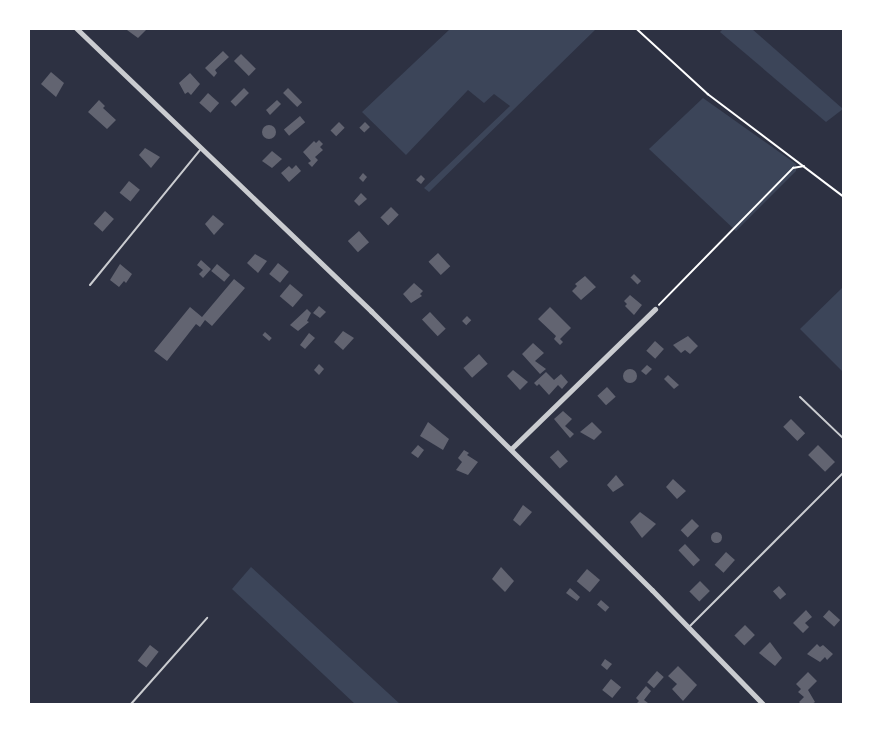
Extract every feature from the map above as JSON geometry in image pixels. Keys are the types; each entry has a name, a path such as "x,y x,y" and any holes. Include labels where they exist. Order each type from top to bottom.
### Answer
{"street":[{"path":"76,28 511,449 763,705"},
{"path":"511,449 655,309"}],"lane":[{"path":"90,285 201,148"},
{"path":"800,397 843,439"},
{"path":"688,627 843,472"},
{"path":"131,705 207,618"}],"path":[{"path":"636,28 708,94 843,197"},
{"path":"655,309 793,168 804,166"}],"shaded area":[{"path":"450,29 596,29 429,192 424,188 510,106 494,94 484,103 468,90 406,155 362,112"},
{"path":"723,29 752,29 843,109 826,122 720,32"},
{"path":"703,98 796,164 796,171 736,231 649,149"},
{"path":"842,288 844,289 843,372 800,329"},
{"path":"251,567 400,704 355,704 232,589"}],"building":[{"path":"129,28 148,28 138,38 127,30"},
{"path":"223,51 229,57 215,70 217,73 214,77 205,68"},
{"path":"241,54 256,69 249,76 234,61"},
{"path":"51,72 64,83 56,97 41,84"},
{"path":"190,73 200,84 191,95 188,92 185,94 179,83"},
{"path":"244,88 249,93 236,106 231,101"},
{"path":"288,88 302,102 297,107 283,93"},
{"path":"208,93 219,103 210,113 199,103"},
{"path":"99,100 105,106 103,108 116,120 107,129 88,112"},
{"path":"277,100 281,104 270,115 266,110"},
{"path":"300,116 305,122 289,136 284,129"},
{"path":"339,122 345,128 336,136 331,130"},
{"path":"365,122 370,127 364,133 359,128"},
{"path":"266,125 272,125 276,132 272,139 266,139 262,135 262,129"},
{"path":"319,140 323,144 320,147 323,150 315,157 318,160 312,167 308,163 311,161 303,152 314,141 316,143"},
{"path":"145,148 160,157 151,168 139,155"},
{"path":"272,151 282,159 272,168 262,161"},
{"path":"296,165 301,171 289,182 281,173 289,166 292,169"},
{"path":"363,173 367,177 363,182 359,178"},
{"path":"421,175 425,179 421,184 416,180"},
{"path":"129,181 140,190 130,201 120,193"},
{"path":"361,193 367,199 359,206 354,201"},
{"path":"391,207 399,215 388,225 380,218"},
{"path":"105,211 114,219 103,232 94,224"},
{"path":"213,215 224,224 214,235 205,224"},
{"path":"359,231 369,242 358,252 348,241"},
{"path":"438,253 450,266 441,275 428,262"},
{"path":"255,254 267,261 258,273 247,263"},
{"path":"201,260 211,269 203,278 199,274 203,270 197,265"},
{"path":"278,263 289,272 280,283 269,274"},
{"path":"120,264 132,274 126,283 124,281 119,287 110,280"},
{"path":"217,264 230,275 224,282 211,271"},
{"path":"634,274 641,281 638,285 630,278"},
{"path":"585,276 596,287 581,300 572,291 577,286 575,284"},
{"path":"234,279 245,288 212,326 205,320 200,327 196,324 167,361 154,351 190,307 202,317"},
{"path":"414,283 423,291 420,294 422,296 411,303 403,294"},
{"path":"290,284 303,295 293,307 280,296"},
{"path":"630,295 642,305 634,315 625,306 627,304 624,301"},
{"path":"319,306 326,312 320,318 313,313"},
{"path":"550,307 571,328 560,339 563,342 560,345 554,339 556,336 538,319"},
{"path":"307,309 311,313 307,321 309,322 298,331 290,325"},
{"path":"430,312 446,329 438,336 422,320"},
{"path":"467,316 471,320 466,325 462,321"},
{"path":"343,331 354,338 343,350 334,342"},
{"path":"265,332 272,338 269,341 262,335"},
{"path":"309,333 315,338 305,349 300,345"},
{"path":"688,336 698,346 690,354 685,350 681,353 673,345"},
{"path":"655,341 664,349 655,359 646,351"},
{"path":"533,343 544,353 535,361 546,369 540,374 522,354"},
{"path":"479,354 488,364 472,378 463,368"},
{"path":"319,364 324,369 319,375 314,370"},
{"path":"647,365 652,369 646,375 641,371"},
{"path":"630,369 635,371 637,376 635,381 630,383 625,381 623,376 625,371"},
{"path":"513,370 528,382 520,390 507,376"},
{"path":"546,372 554,380 561,374 568,382 562,389 558,385 549,395 539,384 537,386 534,383"},
{"path":"668,375 679,385 674,389 664,379"},
{"path":"607,387 616,397 606,405 597,396"},
{"path":"563,411 572,419 565,426 574,434 570,438 554,419"},
{"path":"791,419 805,433 797,441 783,427"},
{"path":"428,422 449,439 443,450 420,436"},
{"path":"592,422 602,432 594,440 580,432"},
{"path":"418,445 424,450 418,458 411,453"},
{"path":"818,445 835,462 825,472 808,455"},
{"path":"464,450 469,453 467,455 478,462 468,475 456,470 462,462 458,458"},
{"path":"558,450 568,461 560,469 550,457"},
{"path":"616,475 624,485 613,492 607,485"},
{"path":"673,479 686,491 677,499 666,487"},
{"path":"523,505 532,512 520,526 513,520"},
{"path":"640,512 656,524 642,538 630,522"},
{"path":"692,519 699,526 688,537 681,530"},
{"path":"716,531 722,537 716,543 710,537"},
{"path":"685,544 700,560 693,566 678,550"},
{"path":"726,552 735,560 724,573 715,565"},
{"path":"501,567 514,581 505,592 492,579"},
{"path":"587,569 600,580 590,592 577,581"},
{"path":"700,581 710,591 699,602 689,592"},
{"path":"779,586 786,594 780,600 773,591"},
{"path":"570,588 580,597 577,601 566,593"},
{"path":"601,600 609,607 605,612 597,605"},
{"path":"806,610 812,617 805,623 809,627 803,633 793,623"},
{"path":"829,610 840,620 834,627 823,617"},
{"path":"745,625 755,635 744,646 734,636"},
{"path":"770,642 782,658 775,666 759,653"},
{"path":"817,644 820,647 823,645 833,654 827,660 825,657 820,662 807,654"},
{"path":"150,645 159,652 146,668 138,661"},
{"path":"605,659 612,664 607,670 601,665"},
{"path":"678,666 697,685 683,701 672,689 677,684 668,676"},
{"path":"657,671 664,677 654,688 647,682"},
{"path":"808,672 817,681 808,690 815,702 801,704 799,702 804,697 798,692 801,689 796,684"},
{"path":"611,679 621,687 612,698 602,690"},
{"path":"646,686 651,691 644,700 648,703 636,704 639,701 636,698"}]}
